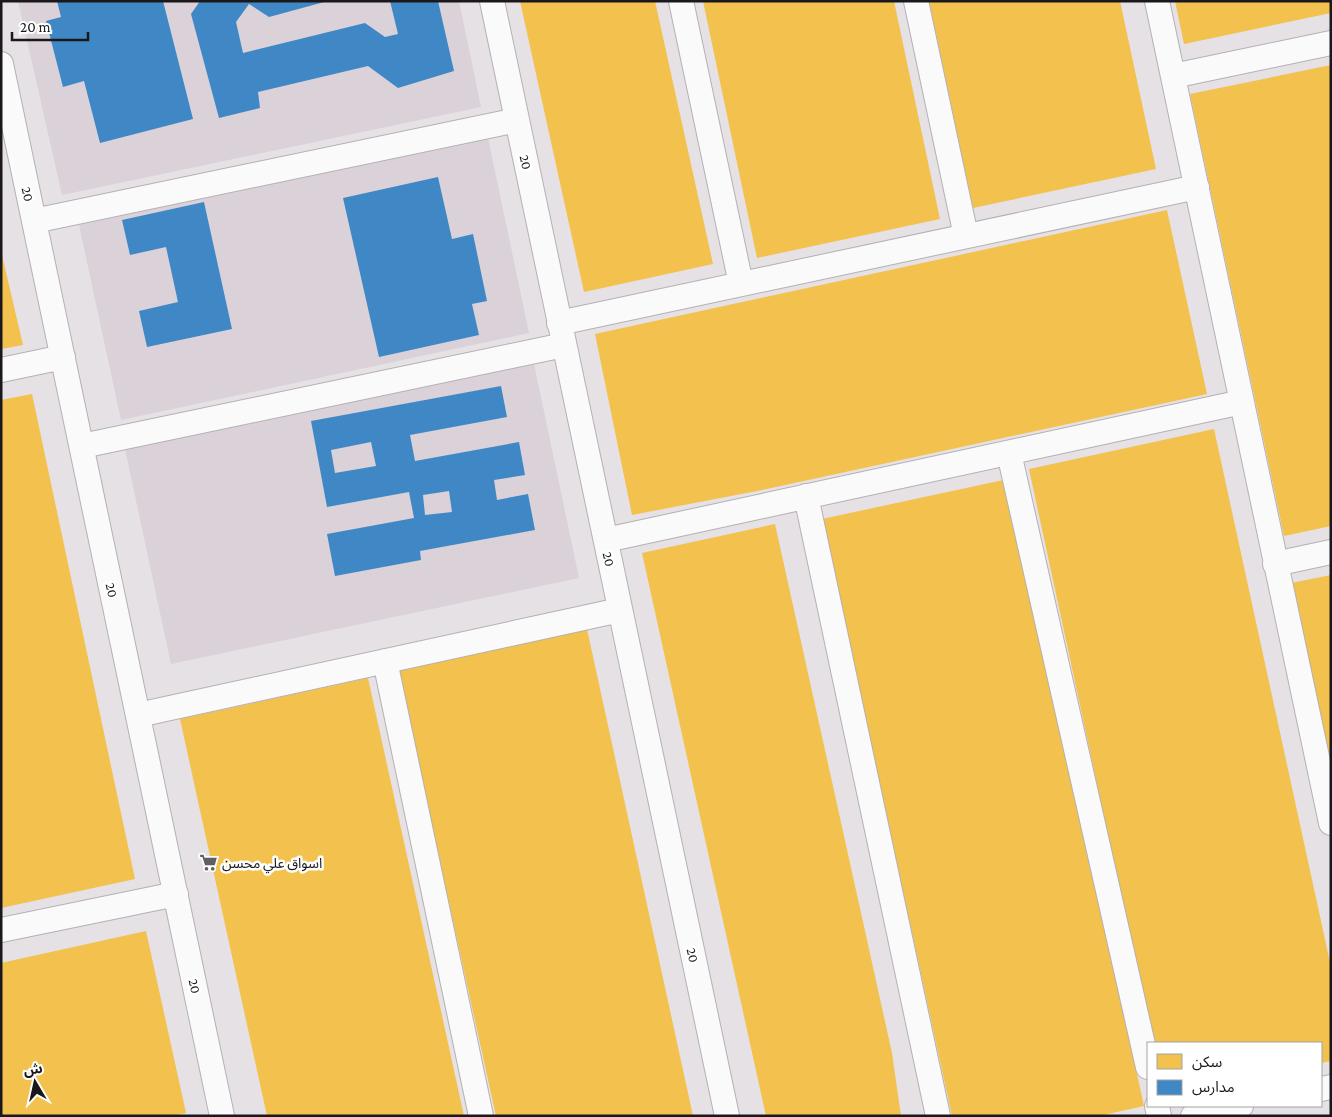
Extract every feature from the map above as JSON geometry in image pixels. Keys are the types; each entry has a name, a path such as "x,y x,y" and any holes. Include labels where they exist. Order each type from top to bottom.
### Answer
{"street":[{"name":"20","path":"492,1 727,1116"},
{"path":"681,1 741,284"},
{"path":"916,1 966,236"},
{"path":"1157,1 1331,823"},
{"path":"1173,76 1331,44"},
{"name":"20","path":"1,64 9,136 34,221 222,1116"},
{"path":"34,221 517,120"},
{"path":"82,446 562,334 741,284 1196,188"},
{"path":"1,370 63,357"},
{"path":"606,540 1242,402"},
{"path":"1009,453 1147,1063"},
{"path":"806,496 938,1116"},
{"path":"1276,564 1331,552"},
{"path":"138,715 620,610"},
{"path":"385,661 481,1116"},
{"path":"1,930 176,894"},
{"path":"1193,1116 1236,1107"}],"shaded area":[{"path":"18,1 459,1 481,107 62,195"},
{"path":"488,138 529,333 121,420 79,225"},
{"path":"534,364 579,578 171,664 125,449"}],"building: سكن":[{"path":"520,1 655,1 713,264 584,292"},
{"path":"703,1 894,1 940,219 757,258"},
{"path":"929,1 1120,1 1156,169 973,208"},
{"path":"1175,1 1331,1 1331,13 1184,44"},
{"path":"1331,65 1331,526 1284,536 1190,94"},
{"path":"1167,210 1207,394 757,491 632,515 595,334"},
{"path":"1,251 23,345 1,349"},
{"path":"32,394 135,879 1,908 1,400"},
{"path":"1214,429 1331,967 1331,1061 1322,1063 1322,1042 1153,1042 1029,469"},
{"path":"1008,479 1144,1106 1099,1116 952,1116 822,519"},
{"path":"775,524 892,1053 901,1116 766,1116 642,553"},
{"path":"1331,575 1331,768 1291,583"},
{"path":"587,629 693,1116 496,1116 398,671"},
{"path":"368,678 464,1116 267,1116 180,719"},
{"path":"146,931 186,1113 172,1116 1,1116 1,963"}],"building: مدارس":[{"path":"57,1 163,1 193,119 100,143 84,81 63,87 46,21 61,17"},
{"path":"200,1 328,1 269,17 249,4 236,22 243,53 365,23 385,37 398,34 390,1 438,1 454,71 398,88 368,66 258,92 260,108 219,118 191,14"},
{"path":"438,177 452,239 473,234 487,301 472,304 479,335 379,357 343,198"},
{"path":"204,202 232,329 147,347 139,311 178,302 166,247 130,255 122,220"},
{"path":"501,386 507,417 410,435 415,461 519,442 525,475 494,480 497,500 528,494 535,530 420,551 421,560 335,576 327,534 414,518 409,492 327,507 311,421","holes":["371,442 376,466 335,473 331,450","449,491 452,512 425,515 423,495"]}],"place":[{"name":"اسواق علي محسن","path":"208,863"}]}
